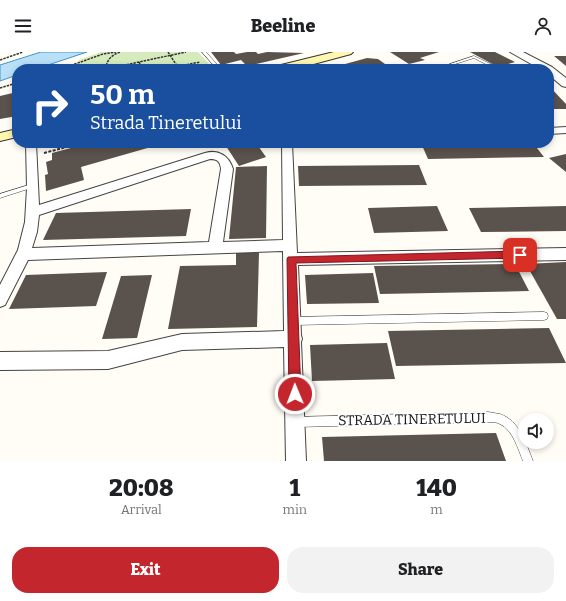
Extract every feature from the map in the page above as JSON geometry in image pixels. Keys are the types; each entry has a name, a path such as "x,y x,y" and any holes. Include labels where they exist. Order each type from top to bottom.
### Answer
{"main road":[{"path":"300,64 347,52"},
{"path":"0,137 12,134"}],"street":[{"path":"515,52 539,64"},
{"path":"554,73 566,84"},
{"path":"554,131 566,130"},
{"path":"287,148 294,338 296,461"},
{"path":"0,300 23,254 30,232 32,212 32,150"},
{"path":"32,212 209,155 219,156 225,161 227,169 215,248"},
{"path":"23,254 215,248 291,252 566,254"},
{"path":"0,362 108,360 138,354 182,342 294,338"}],"lane":[{"path":"204,52 215,64"},
{"path":"452,64 474,58 487,64"},
{"path":"0,196 32,186"},
{"path":"293,321 544,316"},
{"name":"STRADA TINERETULUI","path":"295,422 488,417 501,419 509,425 517,436 528,461"}],"path":[{"path":"0,60 23,52"},
{"path":"77,64 103,54 116,52"},
{"path":"106,64 109,59 120,52"},
{"path":"168,52 176,64"},
{"path":"130,64 186,52"},
{"path":"194,64 211,60"},
{"path":"0,88 12,84"},
{"path":"32,150 46,148"}],"green space":[{"path":"101,52 198,52 209,64 79,64 79,60"}],"water":[{"path":"41,52 87,52 51,64 12,64 12,77 0,81 0,65"}],"building":[{"path":"211,52 234,52 236,54 247,52 256,52 258,54 267,52 304,53 256,64 245,64 241,60 220,64"},
{"path":"390,52 439,52 420,58 425,60 409,64"},
{"path":"470,52 495,52 515,62 508,64 492,64"},
{"path":"554,56 566,56 566,66"},
{"path":"367,58 378,59 385,64 345,64"},
{"path":"554,91 566,104 566,109 554,109"},
{"path":"12,93 12,117 0,119 0,96"},
{"path":"71,148 148,148 81,167 84,180 46,191 45,175 48,174 46,162 52,160 52,153"},
{"path":"227,148 260,148 266,157 239,166"},
{"path":"423,148 537,148 544,157 428,159"},
{"path":"566,154 566,172 549,158"},
{"path":"419,165 427,185 299,186 298,166"},
{"path":"267,166 266,238 229,239 236,167"},
{"path":"437,206 448,231 374,233 368,208"},
{"path":"566,206 566,231 481,232 469,208"},
{"path":"191,209 186,236 43,240 56,213"},
{"path":"236,253 259,253 257,327 168,329 180,266 236,265"},
{"path":"566,262 566,319 557,319 526,264"},
{"path":"515,264 529,291 380,294 374,266"},
{"path":"107,272 96,306 9,309 26,275"},
{"path":"373,273 379,303 307,304 305,275"},
{"path":"152,275 137,338 102,339 121,276"},
{"path":"549,328 566,363 396,366 388,331"},
{"path":"387,343 395,379 312,381 310,345"},
{"path":"496,433 506,461 324,461 322,437"}],"route":[{"path":"295,394 291,259 520,255"}]}
